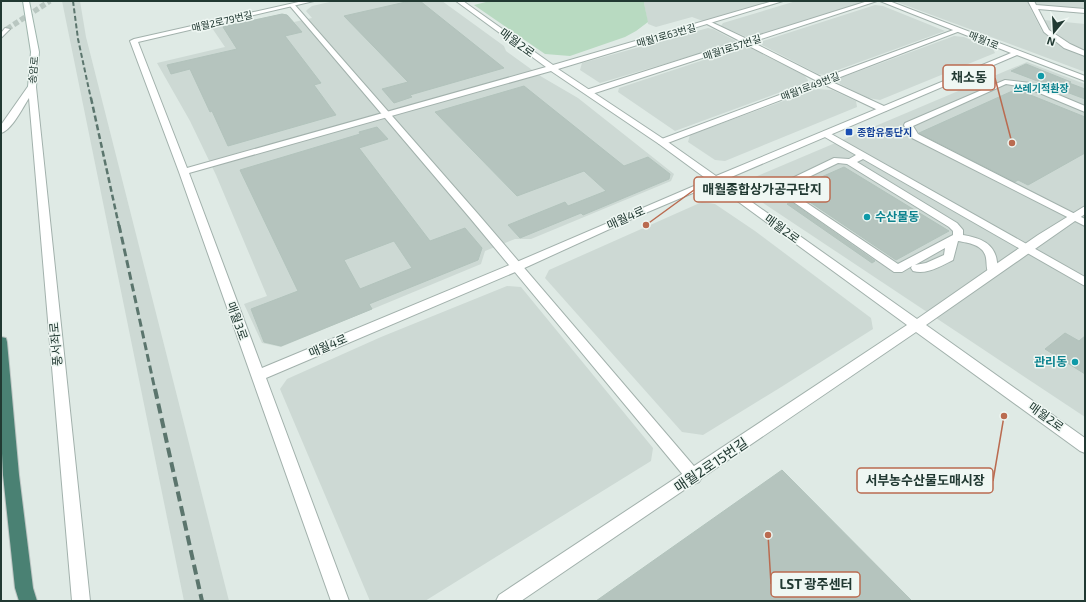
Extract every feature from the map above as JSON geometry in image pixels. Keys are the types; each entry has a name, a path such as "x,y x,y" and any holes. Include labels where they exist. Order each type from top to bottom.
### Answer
{"highway":[{"path":"1,342 11,475 24,588 28,601"}],"street":[{"name":"송암로","path":"1,130 9,122 32,87 35,52 26,1"},
{"name":"매월2로79번길","path":"134,41 311,1"},
{"name":"매월2로","path":"459,1 552,68 662,142 1085,446"},
{"name":"매월1로63번길","path":"184,172 552,68 780,1"},
{"name":"매월1로57번길","path":"589,92 874,1"},
{"name":"매월1로","path":"883,1 1085,79"},
{"path":"1032,4 1085,11"},
{"path":"1032,4 1046,32 1067,46 1085,54"},
{"path":"292,5 474,216 694,477"},
{"path":"709,22 823,81 883,109"},
{"path":"1,36 7,29"},
{"name":"매월1로49번길","path":"662,142 958,30"},
{"name":"매월3로","path":"134,41 184,172 340,601"},
{"name":"매월4로","path":"257,376 516,267 632,215 716,181 1017,53"},
{"path":"1085,109 1027,85 1005,82 908,125 908,128 915,136 1085,223"},
{"name":"풍서좌로","path":"32,87 81,601"},
{"path":"826,134 1085,282"},
{"path":"850,162 863,155"},
{"path":"917,268 928,267 949,257 955,239 960,233 959,230 850,162 837,160 784,186 784,192 898,269 955,239 979,242 987,248 991,254 993,271"},
{"name":"매월2로15번길","path":"505,601 694,477 916,326 1025,248 1085,209"}],"shaded area":[{"path":"62,1 80,1 86,37 229,601 184,601"},
{"path":"334,1 442,1 504,46 506,51 542,77 578,98 674,174 671,181 531,239 515,239 485,251 481,264 281,347 262,343 244,304 267,296 216,175 190,121 157,63 225,47 212,28 282,14 288,15 294,22 312,18 306,11 312,6"},
{"path":"645,1 773,1 703,21 692,17 656,27 648,24 644,3"},
{"path":"796,1 867,1 749,38 721,26 723,23"},
{"path":"894,1 1085,1 1085,10 1029,6 1042,31 1064,46 1085,56 1085,72"},
{"path":"875,5 883,6 945,31 824,75 818,74 762,45 763,41"},
{"path":"1044,20 1085,24 1085,51 1053,34 1048,29"},
{"path":"708,28 736,41 735,43 600,83 580,70 582,63"},
{"path":"954,36 964,37 993,49 995,53 880,100 868,98 840,84 838,79"},
{"path":"746,46 804,75 808,82 675,131 618,92 619,88"},
{"path":"1027,62 1085,84 1085,417 736,185"},
{"path":"816,89 832,90 856,101 857,107 725,161 715,160 688,142 690,135"},
{"path":"702,202 715,204 755,231 871,318 873,329 703,435 682,432 545,278 549,270"},
{"path":"507,286 521,287 653,448 651,461 425,601 370,601 280,389 287,379 381,337"}],"green space":[{"path":"490,1 645,1 644,3 648,22 625,37 570,56 545,54 474,5"}],"building":[{"path":"410,1 420,1 504,68 410,95 412,97 394,103 382,89 408,82 344,16"},
{"path":"282,14 287,15 302,32 285,36 321,83 314,85 336,115 228,146 190,69 171,74 167,65 237,49 223,27"},
{"name":"쓰레기적환장","path":"1026,64 1085,89 1085,99 1011,71"},
{"path":"524,86 624,166 648,157 670,174 669,179 583,215 581,213 520,238 508,225 565,202 568,206 606,191 584,171 517,196 435,112"},
{"path":"1019,88 1029,90 1028,94 1085,117 1085,153 1028,185 1018,180 1015,182 919,133"},
{"path":"377,127 388,139 359,148 430,241 465,228 482,248 478,260 369,304 372,309 281,346 264,342 251,309 298,291 240,170 360,134 359,132","holes":["394,241 412,268 360,289 344,260"]},
{"name":"수산물동","path":"844,167 949,231 896,260 792,190"},
{"path":"791,202 875,261 872,263 787,204"},
{"name":"관리동","path":"1065,333 1079,341 1085,336 1085,374 1045,349"},
{"path":"782,470 912,601 596,601"}],"tunnel":[{"path":"7,29 50,1"}],"railway":[{"path":"73,1 78,39 91,99"},
{"path":"91,98 119,226"},
{"path":"119,225 155,390"},
{"path":"155,389 202,601"}],"place":[{"name":"쓰레기적환장","path":"1041,76"},
{"name":"종합유통단지","path":"849,132"},
{"name":"채소동","path":"1012,143"},
{"name":"수산물동","path":"867,217"},
{"name":"매월종합상가공구단지","path":"646,225"},
{"name":"관리동","path":"1075,362"},
{"name":"서부농수산물도매시장","path":"1004,416"},
{"name":"LST 광주센터","path":"768,535"}]}
